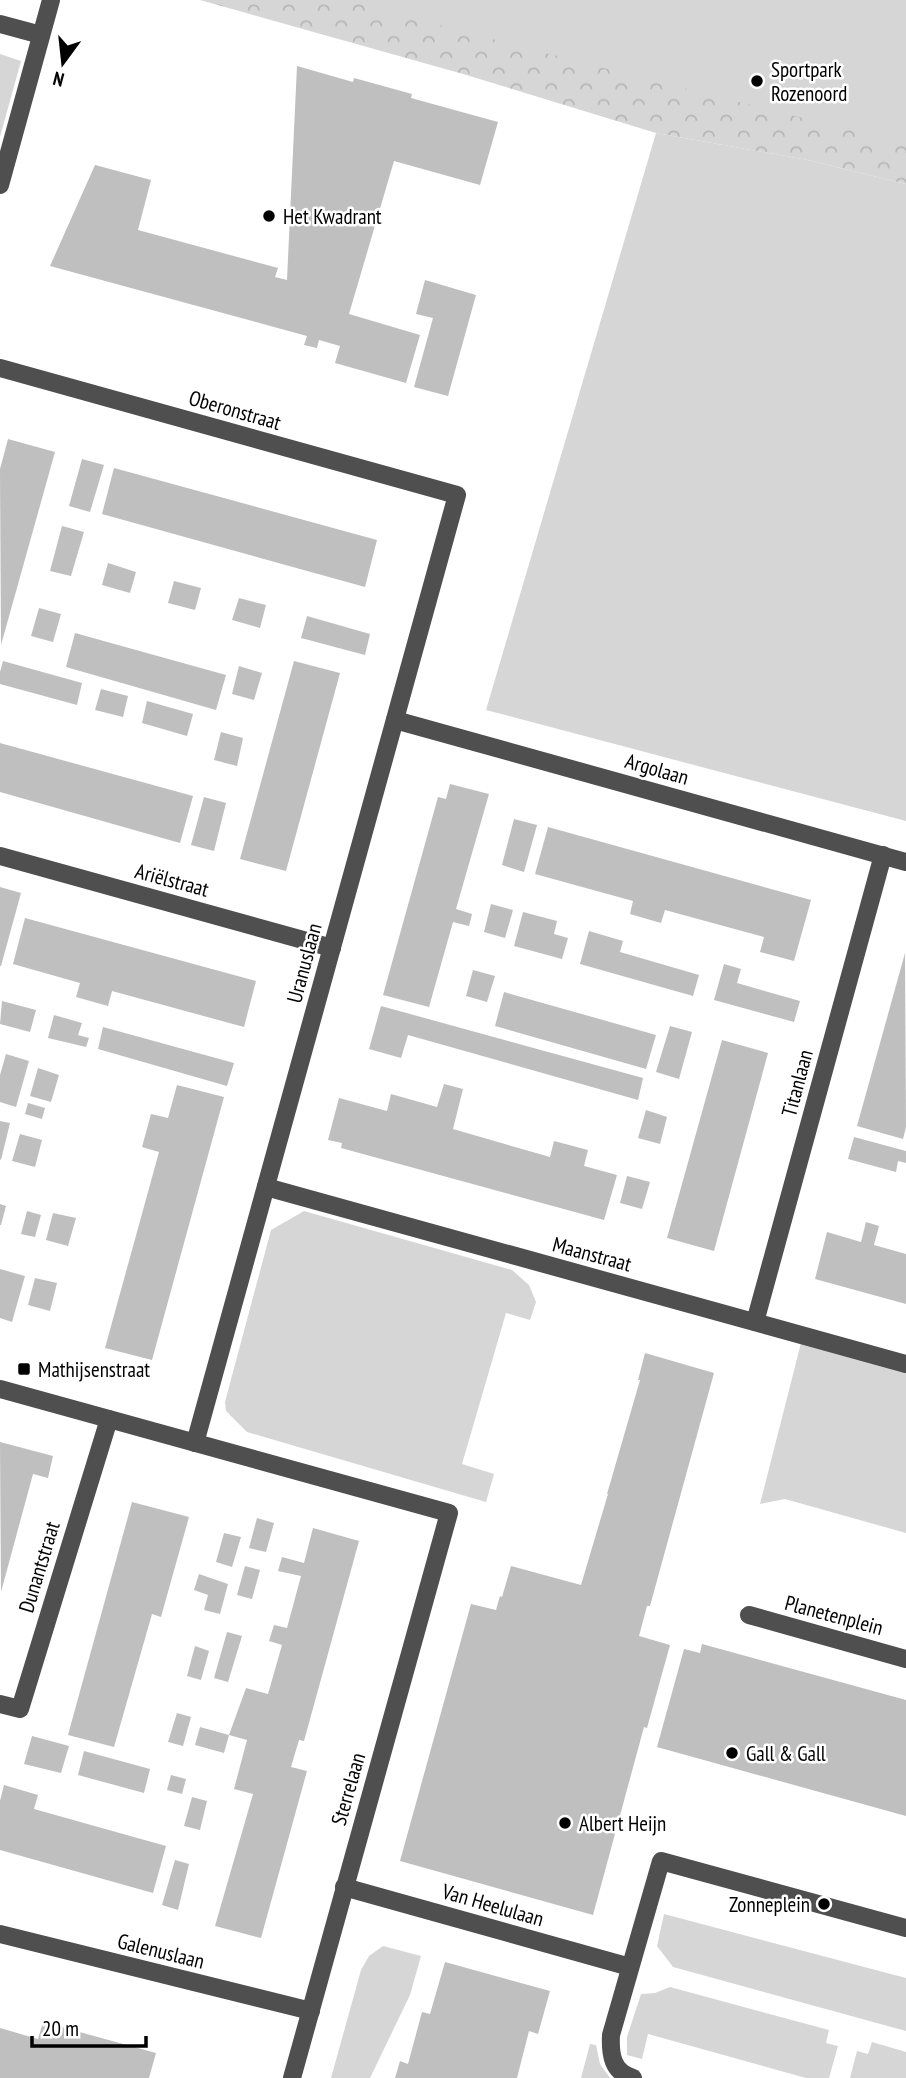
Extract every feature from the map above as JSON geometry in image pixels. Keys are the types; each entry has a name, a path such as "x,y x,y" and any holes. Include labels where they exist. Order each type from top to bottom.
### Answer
{"street":[{"path":"0,185 51,0"},
{"path":"0,24 41,35"},
{"name":"Oberonstraat","path":"0,368 457,495"},
{"name":"Uranuslaan","path":"195,1443 457,495"},
{"name":"Argolaan","path":"395,720 906,862"},
{"name":"Titanlaan","path":"755,1322 883,855"},
{"name":"Ariëlstraat","path":"0,856 332,948"},
{"name":"Maanstraat","path":"266,1187 906,1364"},
{"path":"0,1389 195,1443"},
{"name":"Dunantstraat","path":"0,1704 20,1709 109,1419"},
{"name":"Sterrelaan","path":"195,1443 449,1513 292,2078"},
{"name":"Planetenplein","path":"749,1615 906,1659"},
{"path":"633,2078 627,2077 613,2064 611,2035 661,1861 906,1928"},
{"name":"Van Heelulaan","path":"344,1887 630,1967"},
{"name":"Galenuslaan","path":"0,1934 311,2011"}],"green space":[{"path":"200,0 345,0 899,142 906,144 906,184 808,160 656,133 463,74"},
{"name":"Sportpark Rozenoord","path":"309,0 906,0 906,163"},
{"path":"0,54 21,61 0,137"},
{"path":"656,133 808,160 906,184 906,821 486,710"},
{"path":"304,1211 512,1270 529,1285 536,1302 530,1320 506,1313 462,1464 494,1474 486,1502 247,1432 226,1411 225,1402 271,1230"},
{"path":"802,1339 906,1369 906,1533 785,1499 760,1504"},
{"path":"664,1914 906,1978 906,2031 673,1967 657,1946"},
{"path":"383,1946 421,1956 410,1995 370,2078 331,2078 361,1970 369,1956"},
{"path":"670,1987 829,2030 826,2043 838,2046 829,2078 806,2078 648,2034 642,2059 627,2055 627,2037 641,1994 655,1993"},
{"path":"872,2042 906,2052 906,2078 850,2078 857,2051 868,2054"},
{"path":"590,2044 596,2045 600,2064 610,2078 581,2078"}],"building":[{"path":"297,66 353,82 354,78 412,94 411,98 498,122 480,185 394,161 349,314 420,335 406,383 335,363 340,346 319,340 317,348 304,345 307,336 50,266 95,165 151,180 138,230 278,268 275,277 287,280"},
{"path":"425,280 476,295 448,396 414,387 433,318 416,314"},
{"path":"8,439 55,452 1,645 0,469"},
{"path":"82,459 104,465 90,512 69,506"},
{"path":"114,468 377,540 365,587 102,514"},
{"path":"62,526 84,532 71,576 50,571"},
{"path":"108,563 136,572 130,593 102,585"},
{"path":"174,581 201,588 195,610 168,603"},
{"path":"239,598 266,605 260,628 232,620"},
{"path":"39,608 61,614 53,642 31,636"},
{"path":"307,616 370,634 365,655 301,638"},
{"path":"75,633 226,675 216,710 66,667"},
{"path":"3,661 82,683 77,705 0,684"},
{"path":"294,661 340,673 286,871 240,859"},
{"path":"239,666 262,673 254,700 232,694"},
{"path":"101,689 128,696 123,717 95,710"},
{"path":"147,701 193,714 187,736 142,723"},
{"path":"221,732 243,738 237,766 214,760"},
{"path":"0,743 193,796 180,843 0,792"},
{"path":"450,784 489,794 456,909 472,914 469,926 453,922 429,1007 383,995 438,797 446,799"},
{"path":"204,797 226,803 214,851 191,845"},
{"path":"514,819 537,825 524,872 502,865"},
{"path":"548,827 811,900 794,961 760,952 764,937 665,910 661,923 630,914 633,901 535,874"},
{"path":"0,887 21,893 1,966 0,966"},
{"path":"491,904 513,910 505,938 484,932"},
{"path":"523,912 557,921 554,934 568,938 562,959 514,946"},
{"path":"25,918 256,981 244,1027 112,991 108,1006 76,997 80,983 13,964"},
{"path":"589,931 623,941 620,952 699,975 693,996 580,964"},
{"path":"905,953 906,1127 903,1139 857,1126"},
{"path":"724,964 741,969 737,983 800,1001 794,1022 714,1000"},
{"path":"473,970 495,976 487,1002 466,996"},
{"path":"504,992 656,1035 646,1069 495,1026"},
{"path":"2,1001 36,1010 30,1032 0,1024"},
{"path":"381,1006 643,1078 638,1100 408,1035 401,1058 369,1049"},
{"path":"54,1015 82,1023 78,1035 89,1038 86,1047 48,1038"},
{"path":"670,1026 692,1032 679,1079 656,1072"},
{"path":"103,1027 234,1063 227,1086 98,1049"},
{"path":"722,1040 768,1053 714,1251 667,1238"},
{"path":"6,1054 29,1061 16,1107 0,1102 0,1075"},
{"path":"38,1068 59,1075 51,1102 30,1096"},
{"path":"444,1084 463,1089 453,1129 550,1157 554,1141 588,1150 584,1166 617,1175 604,1220 341,1148 342,1143 328,1140 339,1098 387,1111 391,1094 437,1107"},
{"path":"177,1085 224,1097 152,1360 105,1348 159,1152 142,1147 151,1114 168,1118"},
{"path":"28,1103 45,1108 42,1119 25,1114"},
{"path":"646,1110 667,1117 660,1144 638,1138"},
{"path":"0,1121 10,1123 1,1160 0,1159"},
{"path":"20,1134 42,1140 35,1167 12,1161"},
{"path":"854,1137 906,1151 906,1163 898,1161 896,1172 848,1159"},
{"path":"627,1176 650,1182 642,1209 620,1203"},
{"path":"0,1204 6,1206 1,1225 0,1225"},
{"path":"27,1211 41,1215 35,1237 21,1234"},
{"path":"53,1213 76,1218 68,1246 46,1240"},
{"path":"866,1222 879,1226 874,1245 906,1254 906,1304 815,1279 827,1232 861,1242"},
{"path":"0,1269 25,1276 12,1322 0,1318"},
{"path":"35,1278 57,1283 50,1311 28,1305"},
{"path":"645,1353 714,1373 650,1606 647,1606 639,1636 670,1645 647,1728 644,1727 593,1915 400,1861 471,1604 496,1610 511,1566 581,1585 640,1380"},
{"path":"0,1442 53,1456 48,1478 33,1474 1,1592"},
{"path":"132,1502 189,1517 161,1617 152,1614 114,1747 68,1735"},
{"path":"257,1518 274,1523 266,1552 249,1548"},
{"path":"313,1528 359,1541 304,1741 299,1740 291,1767 307,1771 261,1938 215,1926 253,1794 234,1789 247,1740 229,1735 246,1688 268,1694 282,1645 269,1641 274,1625 287,1628 301,1576 278,1571 282,1557 304,1563"},
{"path":"224,1533 241,1537 232,1567 216,1562"},
{"path":"245,1566 260,1570 252,1599 237,1595"},
{"path":"199,1574 228,1584 220,1614 204,1610 208,1595 194,1590"},
{"path":"227,1632 242,1636 228,1682 214,1678"},
{"path":"702,1644 906,1700 906,1816 657,1747 684,1649 700,1653"},
{"path":"195,1646 209,1651 201,1680 187,1676"},
{"path":"177,1713 191,1717 183,1746 168,1742"},
{"path":"200,1727 229,1735 224,1753 195,1745"},
{"path":"32,1736 69,1746 61,1773 24,1764"},
{"path":"84,1751 150,1769 144,1793 78,1775"},
{"path":"171,1775 186,1779 182,1794 167,1790"},
{"path":"4,1785 38,1795 34,1809 166,1846 153,1893 0,1850 0,1801"},
{"path":"192,1797 207,1801 200,1830 184,1826"},
{"path":"175,1860 189,1864 178,1910 162,1905"},
{"path":"445,1962 550,1991 538,2034 529,2031 517,2078 395,2078 400,2061 408,2064 422,2012 430,2014"},
{"path":"43,2022 156,2053 149,2078 0,2078 0,2028 38,2039"}],"place":[{"name":"Sportpark Rozenoord","path":"757,81"},
{"name":"Het Kwadrant","path":"269,216"},
{"name":"Mathijsenstraat","path":"24,1369"},
{"name":"Gall & Gall","path":"732,1753"},
{"name":"Albert Heijn","path":"565,1823"},
{"name":"Zonneplein","path":"824,1904"}]}
